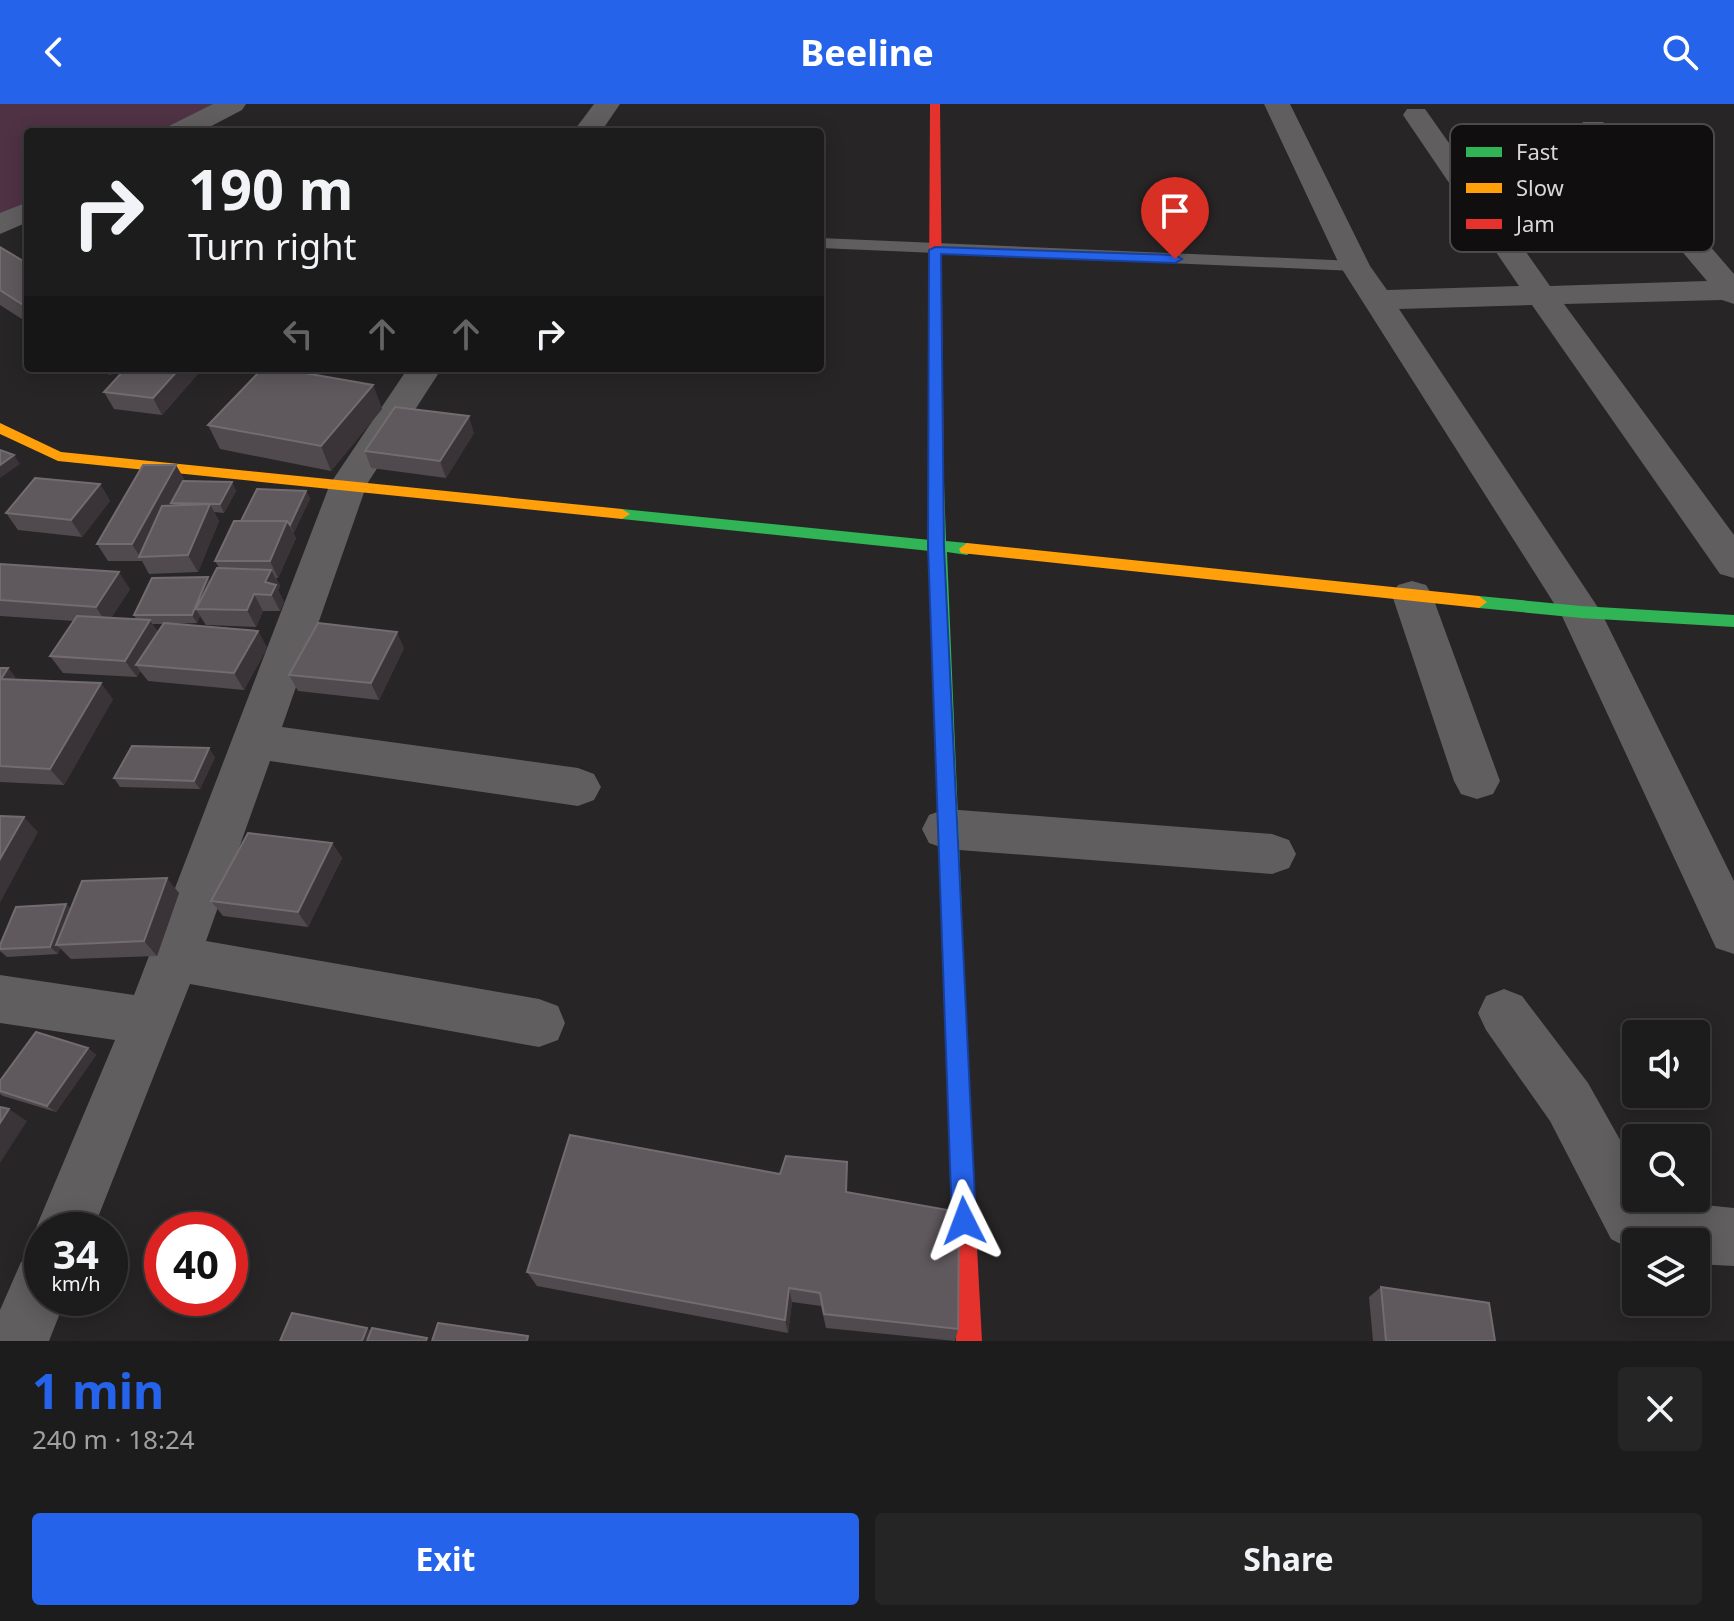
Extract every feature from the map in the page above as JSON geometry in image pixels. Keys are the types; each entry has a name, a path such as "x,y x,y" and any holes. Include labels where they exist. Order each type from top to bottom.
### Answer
{"street":[{"path":"187,128 233,104"},
{"path":"590,128 607,104"},
{"path":"935,104 936,547 969,1341"},
{"path":"1277,104 1355,266 1581,612 1734,932"},
{"path":"1416,115 1450,164"},
{"path":"0,225 24,213"},
{"path":"1511,252 1734,564"},
{"path":"1700,252 1733,291"},
{"path":"1377,300 1539,293 1733,291"},
{"path":"71,1212 175,958 349,484 422,372"},
{"path":"0,428 58,456 1581,612 1734,621"},
{"path":"1412,595 1477,781"},
{"path":"254,741 578,787"},
{"path":"946,829 1272,854"},
{"path":"175,958 539,1023"},
{"path":"0,999 149,1021"},
{"path":"1504,1013 1569,1102 1632,1218 1658,1232 1734,1237"},
{"path":"18,1341 28,1316"}],"lane":[{"path":"824,243 1355,266"}],"shaded area":[{"path":"0,104 214,104 169,128 24,128 24,206 0,219"}],"building":[{"path":"0,247 24,262 24,305 0,290"},
{"path":"122,372 176,372 153,398 104,392"},
{"path":"259,372 299,372 373,385 321,446 208,425"},
{"path":"395,407 469,416 440,461 365,451"},
{"path":"0,450 14,455 0,465"},
{"path":"143,465 176,465 132,544 97,544"},
{"path":"35,478 100,484 71,520 6,513"},
{"path":"183,481 232,482 220,504 171,503"},
{"path":"257,489 306,491 290,525 287,521 241,521"},
{"path":"210,504 188,555 139,557 162,506"},
{"path":"234,521 287,521 270,561 215,561"},
{"path":"0,564 119,572 96,607 0,600"},
{"path":"217,568 271,570 265,582 276,585 271,595 254,594 247,610 196,609"},
{"path":"208,577 192,615 134,615 152,578"},
{"path":"77,616 150,620 125,661 50,656"},
{"path":"164,623 258,631 234,673 136,665"},
{"path":"318,623 397,632 371,683 289,675"},
{"path":"0,668 8,668 1,679 0,679"},
{"path":"0,679 101,683 50,769 0,766"},
{"path":"132,746 209,748 194,781 114,778"},
{"path":"0,816 24,817 0,859"},
{"path":"248,833 332,843 298,912 211,901"},
{"path":"167,878 144,941 56,945 82,881"},
{"path":"66,904 50,947 0,949 16,907"},
{"path":"36,1032 88,1048 47,1106 0,1091 0,1081"},
{"path":"0,1107 9,1109 0,1123"},
{"path":"570,1135 780,1174 786,1156 847,1162 846,1192 959,1212 958,1329 824,1314 820,1293 789,1288 785,1320 527,1272"},
{"path":"1381,1287 1489,1303 1495,1341 1386,1341"},
{"path":"292,1313 367,1328 362,1341 280,1341"},
{"path":"438,1323 528,1336 527,1341 432,1341"},
{"path":"372,1328 427,1338 426,1341 367,1341"}],"traffic: fast":[{"path":"936,484 960,1135"},
{"path":"622,514 967,549"},
{"path":"1479,602 1734,621"}],"traffic: slow":[{"path":"0,428 58,456 622,514"},
{"path":"967,549 1479,602"}],"traffic: jam":[{"path":"935,104 936,484"},
{"path":"960,1135 969,1341"}],"route":[{"path":"964,1221 936,547 935,250 1175,259"}]}
